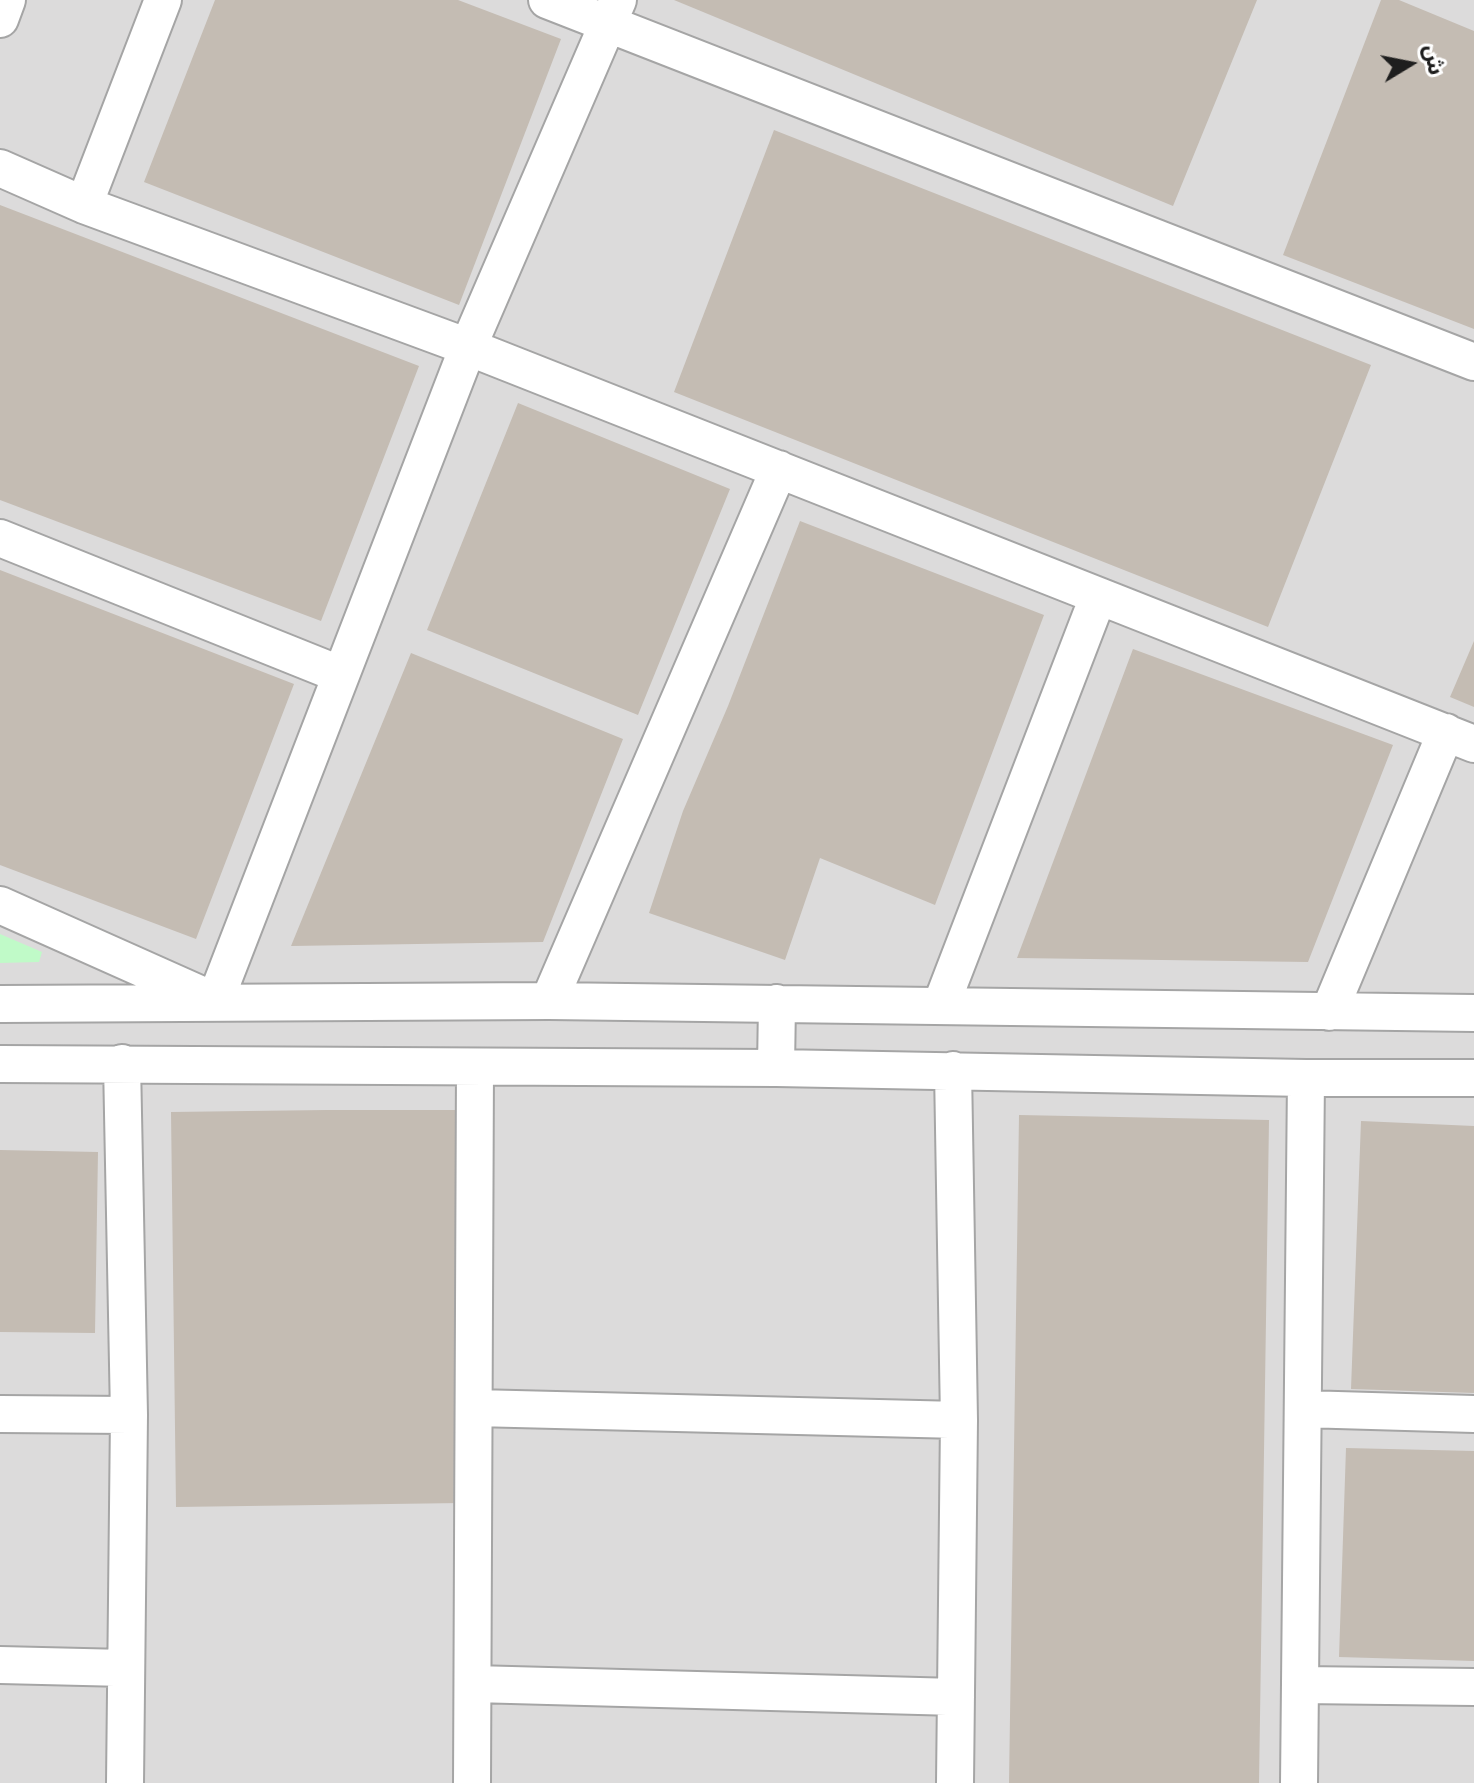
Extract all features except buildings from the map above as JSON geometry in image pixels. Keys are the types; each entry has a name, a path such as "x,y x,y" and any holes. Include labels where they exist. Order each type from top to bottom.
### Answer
{"street":[{"path":"0,19 7,0"},
{"path":"84,205 163,0"},
{"path":"547,0 613,12 1474,362"},
{"path":"215,1001 468,347 613,12"},
{"path":"0,168 84,205 468,347 1460,738 1329,1012"},
{"path":"549,1001 779,469"},
{"path":"0,538 339,674"},
{"path":"941,1005 1098,597"},
{"path":"0,905 215,1001"},
{"path":"0,1004 549,1001 1474,1013"},
{"path":"776,1068 777,1003"},
{"path":"122,1063 129,1415 125,1783"},
{"path":"0,1064 776,1068 1306,1078 1474,1078"},
{"path":"472,1783 475,1067"},
{"path":"953,1070 959,1420 955,1783"},
{"path":"1299,1783 1306,1078"},
{"path":"475,1408 959,1420"},
{"path":"1303,1409 1474,1414"},
{"path":"0,1414 129,1415"},
{"path":"0,1665 125,1668"},
{"path":"474,1684 956,1697"},
{"path":"1301,1685 1474,1687"}],"shaded area":[{"path":"0,0 1474,0 1474,1783 0,1783"}],"green space":[{"path":"0,934 42,952 39,962 0,963"}]}
